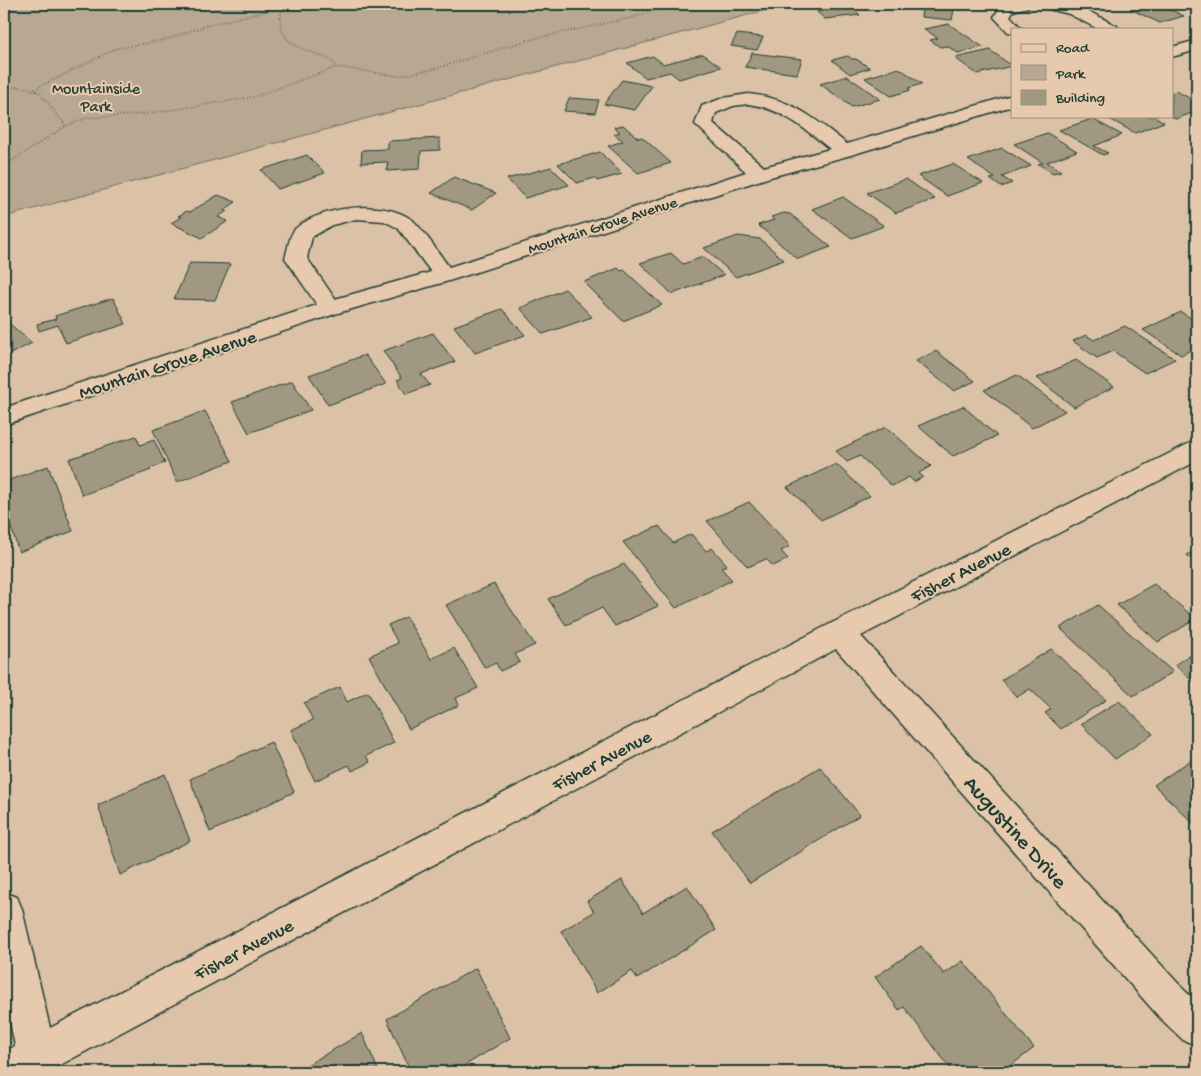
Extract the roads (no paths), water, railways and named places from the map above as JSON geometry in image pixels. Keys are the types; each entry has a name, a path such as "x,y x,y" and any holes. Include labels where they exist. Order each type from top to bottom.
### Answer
{"street":[{"path":"1013,28 1002,17 1007,8 1022,4"},
{"path":"1047,4 1074,10 1109,28"},
{"path":"1174,51 1197,45"},
{"path":"760,174 704,124 708,110 726,101 751,98 779,104 799,116 844,150"},
{"name":"Mountain Grove Avenue","path":"4,417 330,308 444,275 760,174 1011,100"},
{"path":"330,308 296,258 302,234 325,220 356,212 389,214 405,224 444,275"},
{"name":"Fisher Avenue","path":"22,1064 840,632 1197,450"},
{"name":"Augustine Drive","path":"840,632 1173,1005 1197,1026"},
{"path":"4,908 22,1064"}],"waterway":[{"path":"4,6 12,4"}],"park label":[{"name":"Mountainside Park","path":"96,96"}]}
